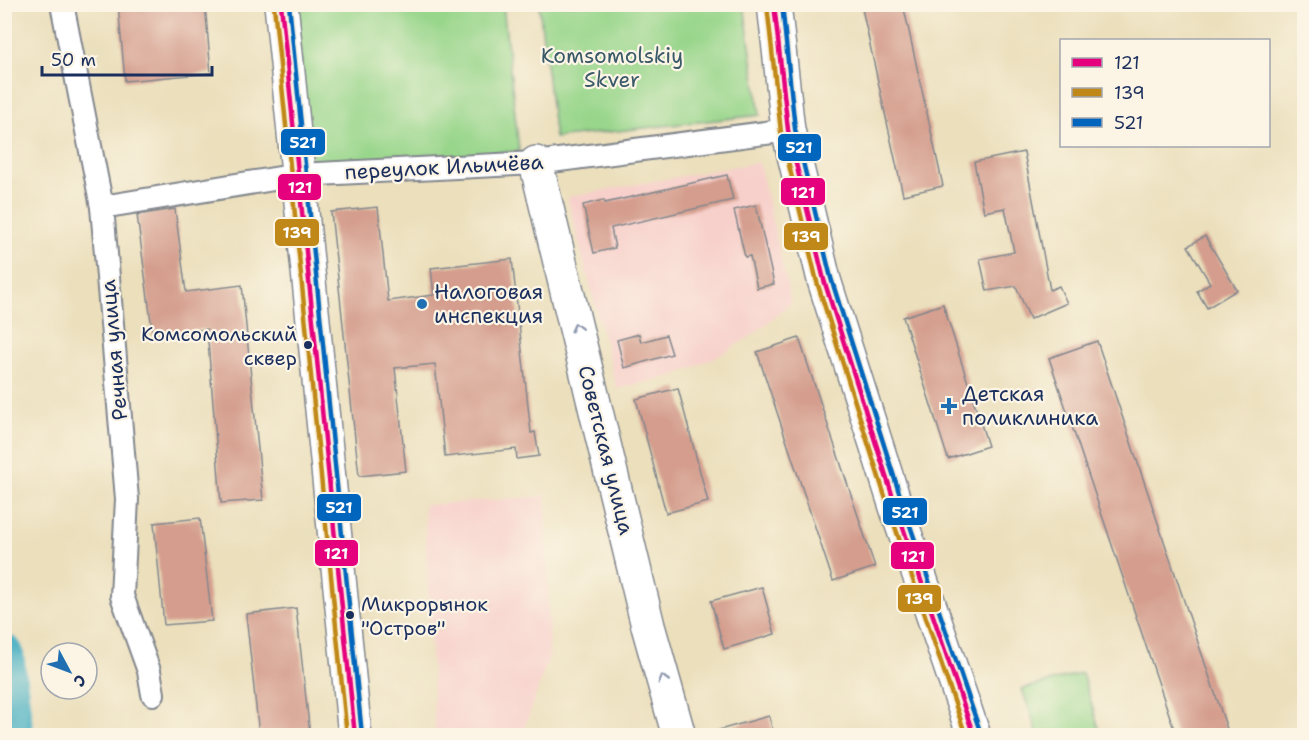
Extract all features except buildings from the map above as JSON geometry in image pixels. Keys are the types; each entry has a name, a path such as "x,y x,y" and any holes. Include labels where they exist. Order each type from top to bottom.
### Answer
{"main road":[{"path":"281,4 355,735"},
{"path":"774,4 788,130 824,280 896,507 974,735"},
{"name":"Советская улица","path":"536,163 648,626 679,735"}],"street":[{"name":"Речная улица","path":"62,4 102,207 127,499 122,596 149,671 153,694"},
{"name":"переулок Ильичёва","path":"102,207 298,175 536,163 788,130"}],"shaded area":[{"path":"759,162 791,303 754,334 722,354 676,375 617,389 567,197"},
{"path":"546,496 549,656 522,735 435,735 424,505"}],"green space":[{"path":"295,5 503,5 519,151 312,167"},
{"name":"Komsomolskiy Skver","path":"539,5 744,5 760,115 555,138"},
{"path":"1082,673 1101,735 1038,735 1022,689"}],"waterway":[{"path":"4,654 14,736"}],"transit line":[{"name":"121","path":"281,4 355,736"},
{"name":"521","path":"289,4 362,735"},
{"name":"121","path":"774,4 788,130 824,280 896,507 974,736"},
{"name":"521","path":"782,4 795,129 831,278 903,505 981,734"},
{"name":"139","path":"274,5 347,736"},
{"name":"139","path":"767,5 781,132 817,282 889,509 966,736"}],"place":[{"name":"Налоговая инспекция","path":"422,304"},
{"name":"Комсомольский сквер","path":"308,345"},
{"name":"Детская поликлиника","path":"949,406"},
{"name":"Микрорынок \"Остров\"","path":"350,615"}]}
